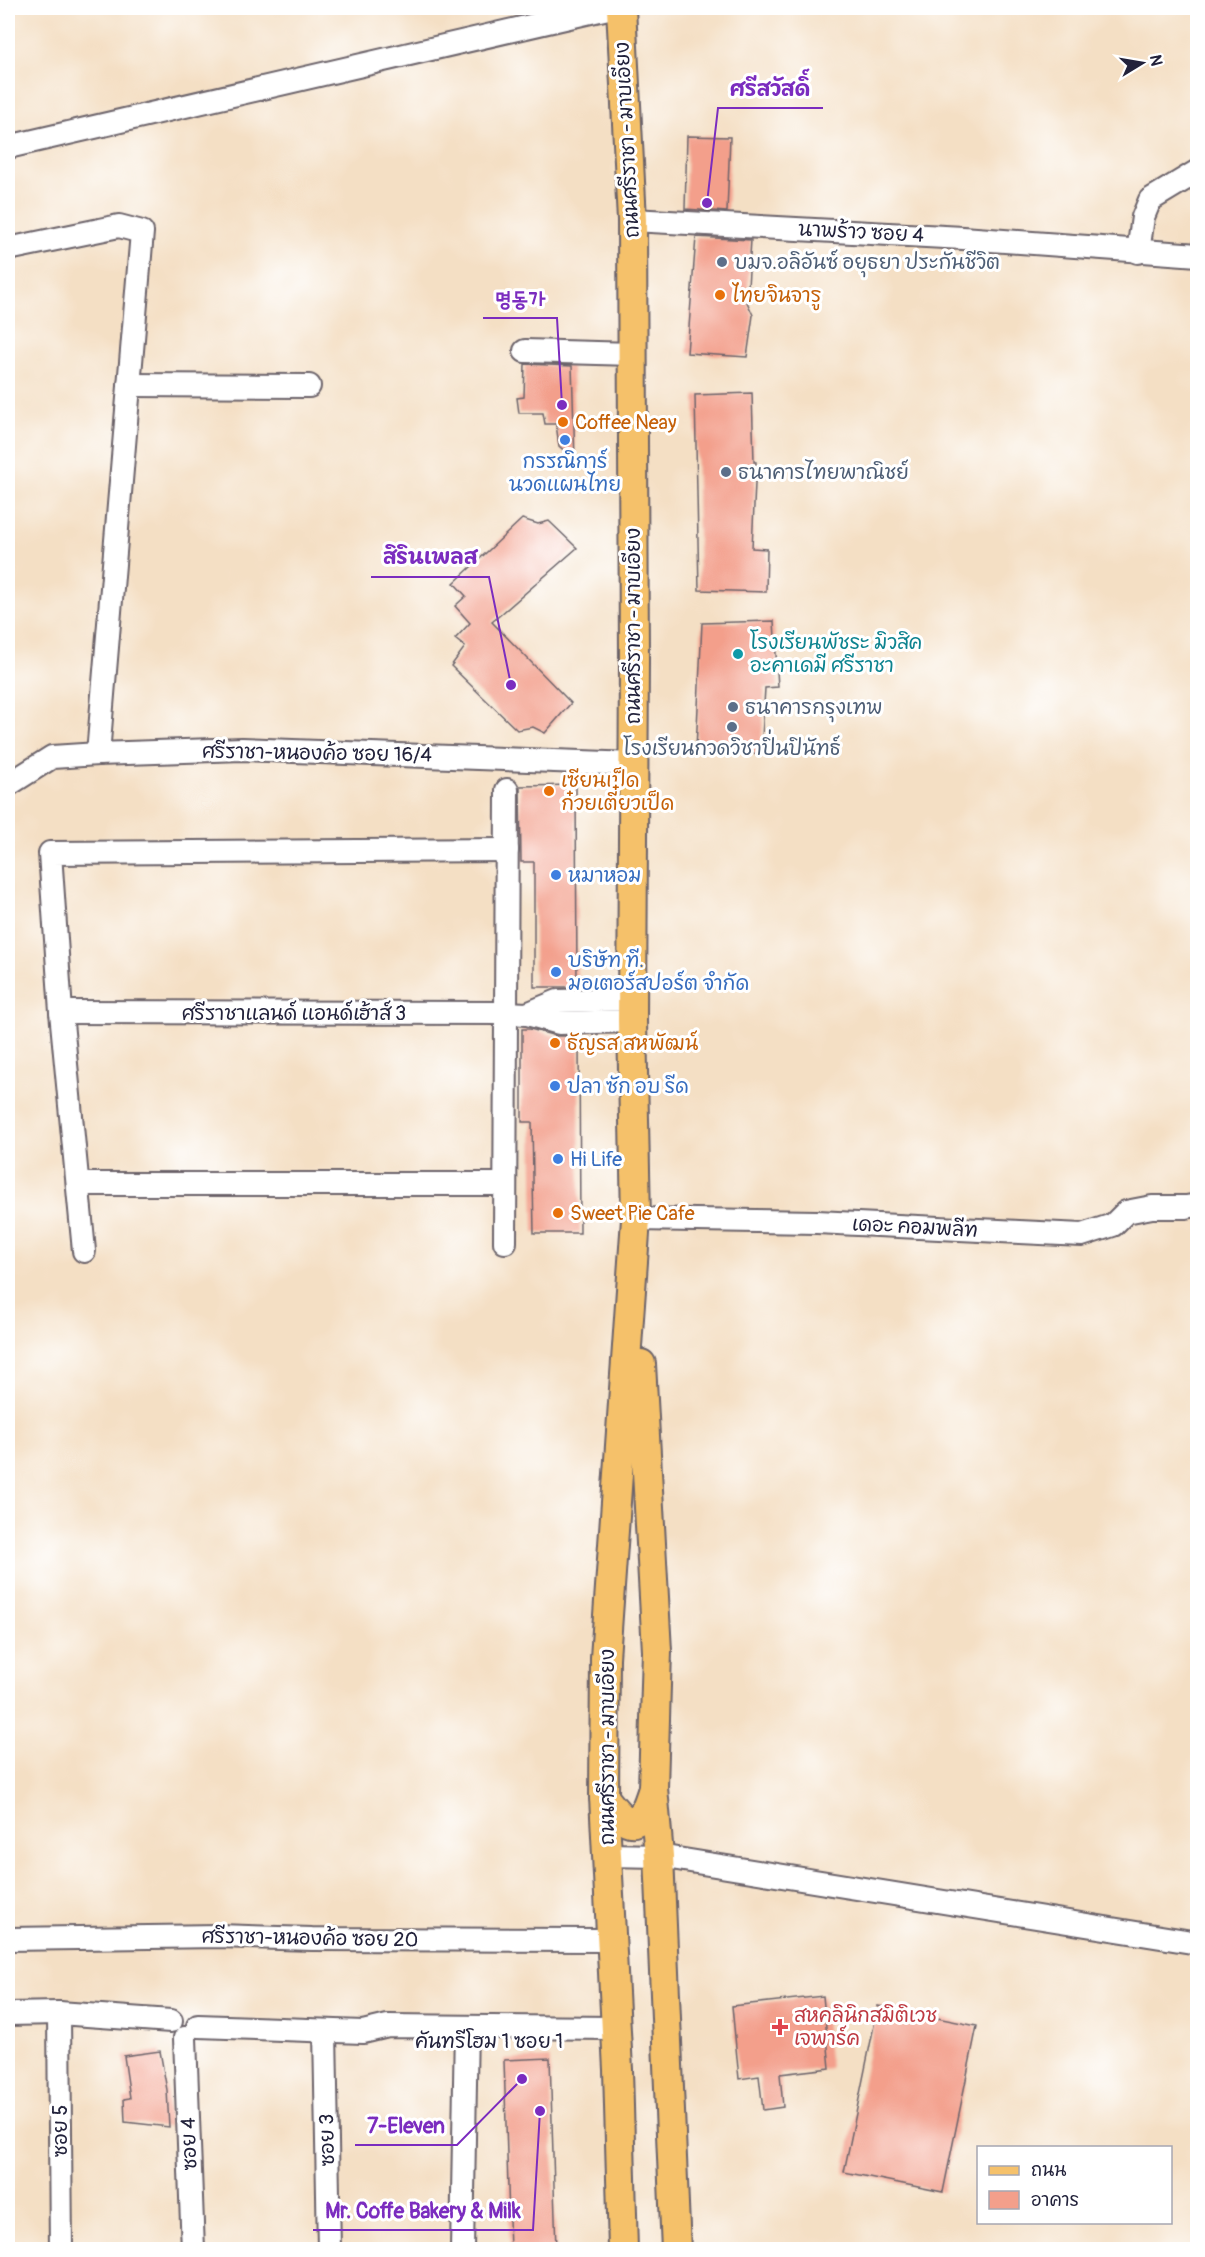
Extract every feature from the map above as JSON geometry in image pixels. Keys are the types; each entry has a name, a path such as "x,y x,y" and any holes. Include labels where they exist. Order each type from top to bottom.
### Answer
{"main road":[{"name":"ถนนศรีราชา - มาบเอียง","path":"621,8 632,219 635,1232 657,1651 654,1788 660,1856 676,2250"},
{"name":"ถนนศรีราชา - มาบเอียง","path":"623,2250 616,2034 604,1797 605,1658 635,1232"},
{"path":"604,1797 620,1818 627,1822 638,1821 646,1811 654,1788"}],"street":[{"path":"8,147 608,8"},
{"path":"1138,252 1143,217 1150,200 1197,171"},
{"name":"นาพร้าว ซอย 4","path":"632,219 963,238 1197,255"},
{"path":"8,249 119,226 142,232 98,754"},
{"path":"525,351 633,354"},
{"path":"129,385 309,386"},
{"name":"ศรีราชา-หนองค้อ ซอย 16/4","path":"8,786 52,757 98,754 242,749 634,764"},
{"path":"505,1242 506,1184 517,1014 507,850 507,790"},
{"path":"84,1251 61,1012 50,853 507,850"},
{"name":"ศรีราชาแลนด์ แอนด์เฮ้าส์ 3","path":"61,1012 517,1014 558,1001 633,1010"},
{"path":"78,1184 506,1184"},
{"name":"เดอะ คอมพลีท","path":"635,1232 818,1222 1082,1235 1113,1224 1126,1212 1152,1207 1194,1208"},
{"path":"607,1855 660,1856 1197,1943"},
{"name":"ศรีราชา-หนองค้อ ซอย 20","path":"8,1938 219,1936 312,1939 612,1940"},
{"name":"คันทรีโฮม 1 ซอย 1","path":"8,2014 59,2013 185,2028 363,2032 386,2041 466,2035 616,2034"},
{"name":"ซอย 5","path":"59,2013 61,2250"},
{"name":"ซอย 4","path":"185,2028 193,2250"},
{"name":"ซอย 3","path":"325,2031 329,2250"},
{"path":"462,2250 466,2035"}],"building":[{"path":"687,136 730,137 727,212 685,209"},
{"path":"696,237 751,240 747,302 753,315 747,357 687,353"},
{"path":"525,364 572,366 575,460 559,446 556,424 545,424 543,413 519,413 517,398 524,397"},
{"path":"752,393 754,462 756,462 752,548 767,549 766,592 699,590 695,395"},
{"path":"522,519 538,524 549,521 577,548 492,622 571,703 545,733 533,727 517,730 451,666 465,647 455,639 470,623 455,606 466,596 454,583"},
{"path":"774,621 778,687 765,688 761,754 696,749 702,623"},
{"path":"576,785 577,987 534,987 534,862 521,862 520,786"},
{"path":"522,1029 556,1036 579,1036 580,1233 534,1233 532,1122 522,1122"},
{"name":"สหคลินิกสมิติเวช เจพาร์ค","path":"823,1996 830,2068 780,2074 783,2107 763,2110 759,2076 739,2079 732,2006"},
{"path":"878,2006 977,2026 943,2192 844,2172"},
{"path":"160,2051 167,2090 169,2127 125,2122 124,2099 130,2098 124,2056"},
{"path":"550,2058 556,2250 510,2250 504,2060"}],"place":[{"name":"ศรีสวัสดิ์","path":"707,203"},
{"name":"บมจ.อลิอันซ์ อยุธยา ประกันชีวิต","path":"722,262"},
{"name":"ไทยจินจารู","path":"720,295"},
{"name":"명동가","path":"562,405"},
{"name":"Coffee Neay","path":"563,422"},
{"name":"กรรณิการ์ นวดแผนไทย","path":"565,440"},
{"name":"ธนาคารไทยพาณิชย์","path":"726,472"},
{"name":"โรงเรียนพัชระ มิวสิค อะคาเดมี ศรีราชา","path":"738,654"},
{"name":"สิรินเพลส","path":"511,685"},
{"name":"ธนาคารกรุงเทพ","path":"733,707"},
{"name":"โรงเรียนกวดวิชาปิ่นปินัทธ์","path":"732,727"},
{"name":"เซียนเป็ด ก๋วยเตี๋ยวเป็ด","path":"549,791"},
{"name":"หมาหอม","path":"556,875"},
{"name":"บริษัท ที. มอเตอร์สปอร์ต จำกัด","path":"556,972"},
{"name":"ธัญรส สหพัฒน์","path":"555,1043"},
{"name":"ปลา ซัก อบ รีด","path":"555,1086"},
{"name":"Hi Life","path":"558,1159"},
{"name":"Sweet Pie Cafe","path":"558,1213"},
{"name":"สหคลินิกสมิติเวช เจพาร์ค","path":"780,2027"},
{"name":"7-Eleven","path":"522,2079"},
{"name":"Mr. Coffe Bakery & Milk","path":"540,2111"}]}
